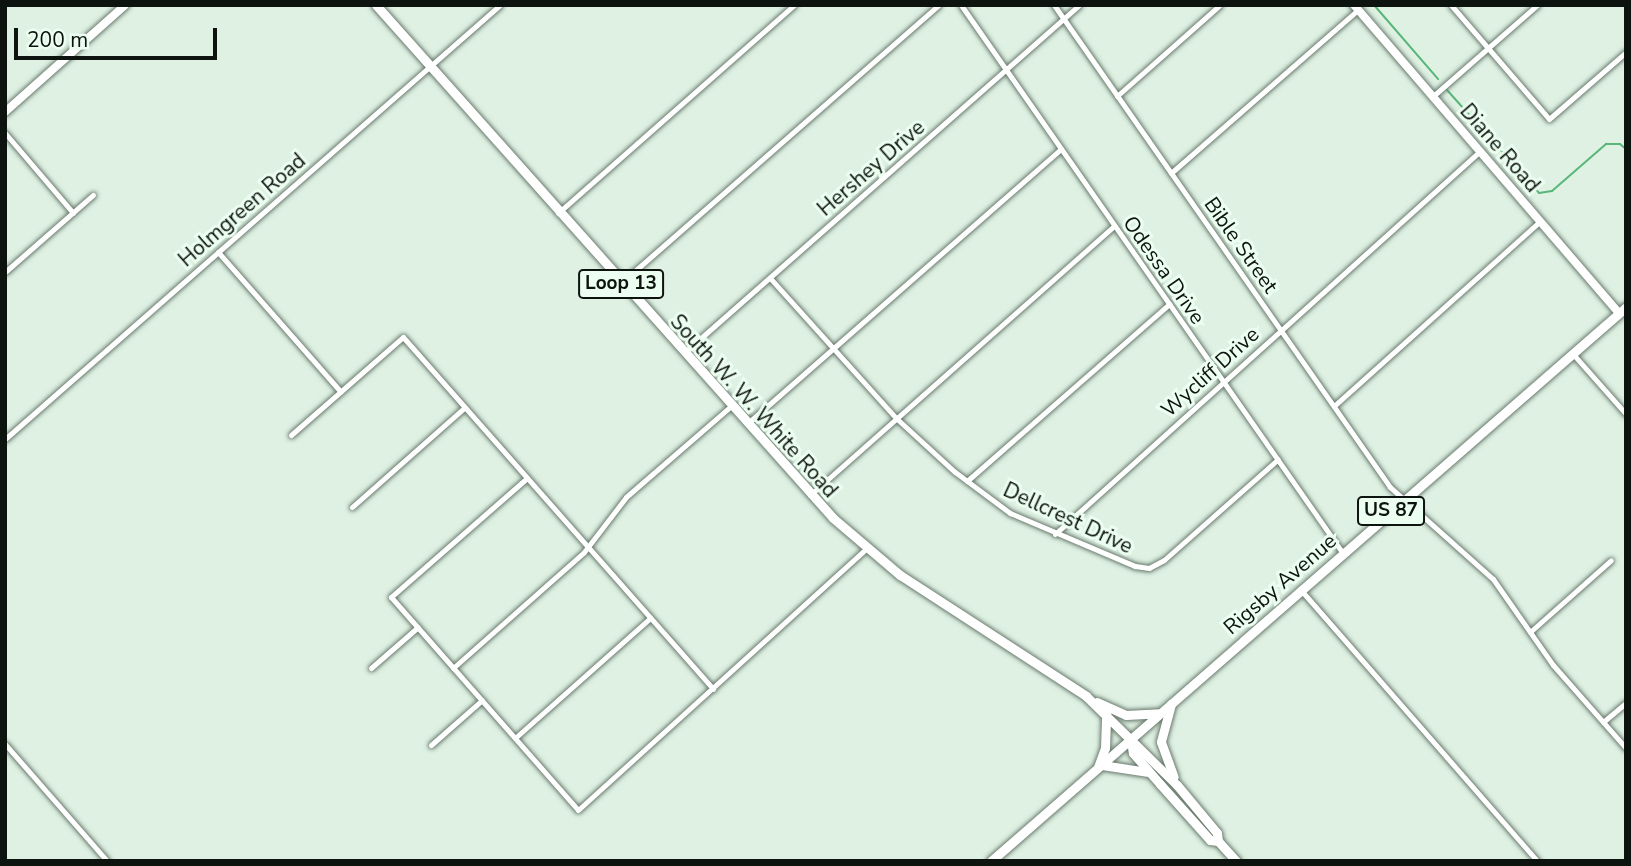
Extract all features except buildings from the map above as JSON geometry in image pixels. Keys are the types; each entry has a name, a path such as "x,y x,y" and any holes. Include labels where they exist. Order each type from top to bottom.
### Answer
{"main road":[{"name":"South W. W. White Road","path":"376,5 810,495 866,548 964,619 1091,700 1177,785 1217,832 1217,841"},
{"name":"Rigsby Avenue","path":"991,861 1131,741 1342,552 1623,310"},
{"path":"1091,700 1126,715 1162,713"},
{"path":"1171,704 1161,742 1177,785"},
{"path":"1106,714 1105,748 1098,769 1150,772"},
{"name":"South W. W. White Road","path":"1131,741 1133,753 1160,784 1210,840 1217,841 1237,861"},
{"path":"1160,784 1169,777"}],"street":[{"path":"5,111 125,5"},
{"name":"Holmgreen Road","path":"5,439 500,5"},
{"path":"558,213 794,5"},
{"path":"621,284 938,5"},
{"name":"Odessa Drive","path":"961,5 1342,552"},
{"name":"Bible Street","path":"1054,5 1390,487 1406,498 1448,542 1493,579 1530,632 1626,748"},
{"name":"Hershey Drive","path":"683,354 1079,5"},
{"path":"1117,96 1220,5"},
{"path":"1451,5 1549,119 1626,52"},
{"path":"1432,97 1537,5"},
{"path":"1171,173 1356,8"},
{"name":"Diane Road","path":"1356,8 1540,220 1623,310"},
{"path":"5,133 73,212"},
{"path":"746,425 1060,149"},
{"name":"Wycliff Drive","path":"1055,534 1480,151"},
{"path":"5,272 93,195"},
{"path":"1334,406 1540,220"},
{"path":"810,495 1114,226"},
{"path":"218,252 341,392"},
{"name":"Dellcrest Drive","path":"770,278 896,418 967,481 1005,510 1055,534 1149,568 1164,560 1278,459"},
{"path":"967,481 1169,304"},
{"path":"290,436 402,337 713,689"},
{"path":"1573,354 1626,414"},
{"path":"453,668 588,547 626,497 730,407"},
{"path":"352,507 464,408"},
{"path":"527,478 391,597 578,810 866,548"},
{"path":"1530,632 1611,560"},
{"path":"1300,589 1537,861"},
{"path":"515,738 650,618"},
{"path":"371,668 418,627"},
{"path":"431,745 482,700"},
{"path":"1603,722 1626,703"},
{"path":"5,744 107,861"}],"waterway":[{"path":"1374,5 1438,79"},
{"path":"1447,90 1539,193 1552,191 1606,144 1620,144 1626,149"}]}
